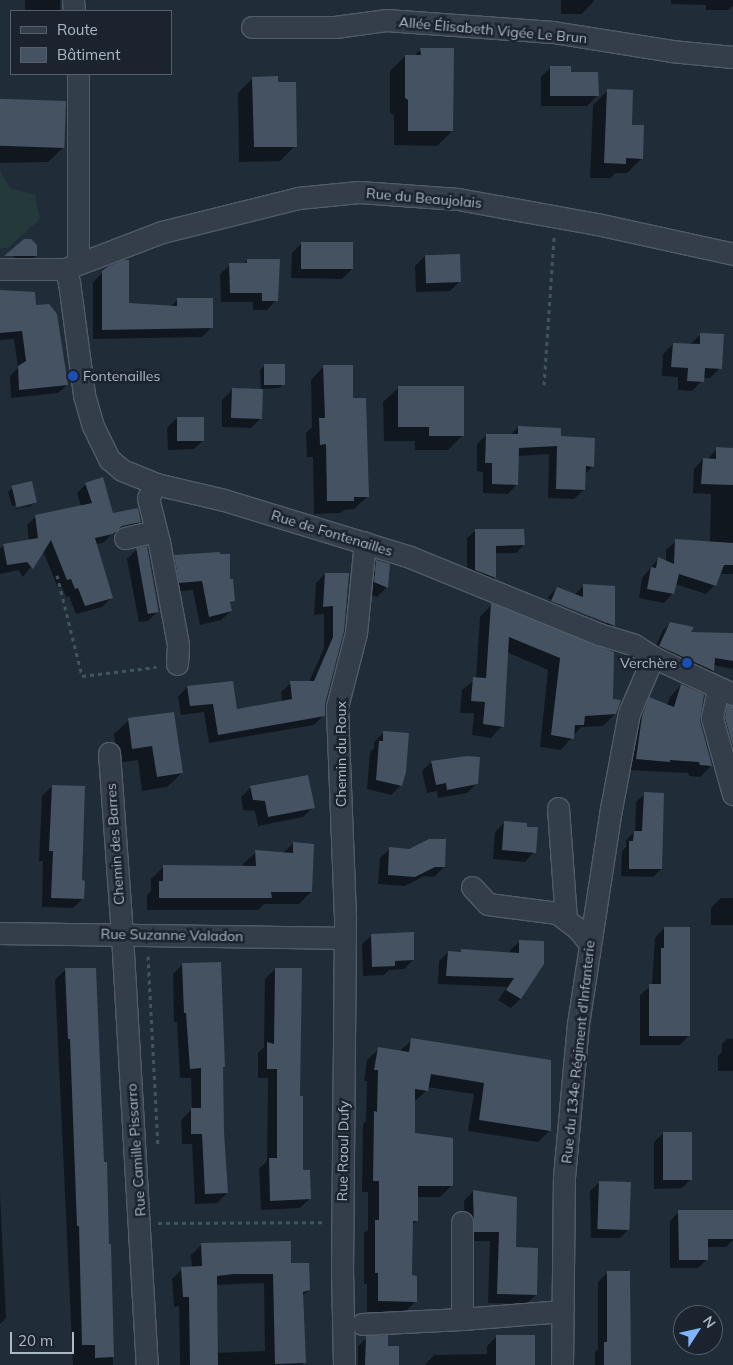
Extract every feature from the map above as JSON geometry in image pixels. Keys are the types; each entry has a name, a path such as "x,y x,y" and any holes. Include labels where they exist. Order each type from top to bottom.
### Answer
{"street":[{"name":"Allée Élisabeth Vigée Le Brun","path":"252,27 335,27 386,20 553,32 671,51 733,57"},
{"name":"Rue de Fontenailles","path":"78,75 72,266 69,282 84,395 93,426 109,459 122,470 156,484 224,500 365,542 489,587 599,634 634,645 653,657 726,691"},
{"name":"Rue du Beaujolais","path":"0,269 72,266 162,232 298,198 358,192 410,194 458,199 556,216 733,254"},
{"path":"156,484 148,498 178,645 177,664"},
{"path":"125,538 156,531"},
{"name":"Chemin du Roux","path":"344,938 338,706 356,633 365,542"},
{"name":"Rue du 134e Régiment d'Infanterie","path":"562,1365 564,1177 578,1024 589,943 629,713 653,657"},
{"path":"726,691 712,718 733,794"},
{"name":"Chemin des Barres","path":"109,753 122,935"},
{"path":"558,808 566,920"},
{"path":"472,888 488,904 557,913 577,928 589,943"},
{"name":"Rue Suzanne Valadon","path":"0,933 344,938"},
{"name":"Rue Camille Pissarro","path":"122,935 147,1365"},
{"name":"Rue Raoul Dufy","path":"344,938 342,1222 344,1365"},
{"path":"462,1222 462,1320"},
{"path":"362,1324 462,1320 563,1311"}],"path":[{"path":"544,385 556,216"},
{"path":"57,575 82,676 177,664"},
{"path":"140,1224 342,1222"}],"green space":[{"path":"0,171 10,188 35,195 40,219 8,248 0,248"}],"building":[{"path":"420,48 454,48 453,131 408,131 408,100 405,98 405,55 421,55"},
{"path":"550,66 571,66 571,72 598,72 599,96 550,96"},
{"path":"278,76 278,82 296,82 297,147 254,147 252,77"},
{"path":"607,89 633,90 632,125 644,125 643,159 626,158 626,164 604,163"},
{"path":"0,99 66,101 64,148 0,146"},
{"path":"24,239 31,239 37,245 37,256 4,256"},
{"path":"301,242 353,242 353,269 301,269"},
{"path":"460,254 461,282 426,283 425,255"},
{"path":"247,259 280,259 278,301 262,301 262,293 230,293 229,263 247,263"},
{"path":"123,260 129,260 129,303 177,306 177,298 213,298 213,328 102,330 102,271"},
{"path":"0,290 35,292 36,305 49,304 57,314 68,385 19,390 18,366 26,361 22,331 0,333"},
{"path":"700,333 724,334 722,369 705,368 704,382 687,381 688,368 671,367 673,343 700,344"},
{"path":"264,364 285,364 285,385 264,385"},
{"path":"323,365 353,365 353,398 366,398 369,497 354,497 354,501 327,501 326,444 320,445 319,418 325,418"},
{"path":"398,386 464,386 464,436 429,436 429,427 398,427"},
{"path":"232,388 263,389 262,419 231,418"},
{"path":"177,417 204,417 204,441 177,441"},
{"path":"518,426 561,428 561,436 595,438 594,467 586,466 585,490 556,489 557,446 519,448 518,485 492,484 492,463 485,463 486,434 518,434"},
{"path":"716,447 733,448 733,485 701,484 703,458 716,459"},
{"path":"103,477 113,513 138,508 141,522 122,526 113,534 95,538 113,598 85,606 78,588 75,589 71,579 67,580 51,540 33,569 27,562 7,565 3,544 38,538 35,515 92,503 85,483"},
{"path":"32,481 37,502 16,507 12,486"},
{"path":"475,529 524,529 525,545 496,546 496,578 475,570"},
{"path":"675,539 733,543 733,565 724,565 716,586 679,574 674,594 647,589 651,567 656,568 658,557 674,564"},
{"path":"147,546 159,612 148,614 136,548"},
{"path":"220,552 220,554 230,554 230,579 233,579 235,601 230,602 232,611 209,617 202,581 179,583 174,555"},
{"path":"376,560 390,564 388,588 374,582"},
{"path":"325,573 349,573 344,631 325,704 325,716 218,735 213,704 190,706 187,686 233,681 237,709 292,699 290,681 314,681 333,637 333,606 323,607"},
{"path":"583,584 615,586 615,626 551,601 557,587 583,597"},
{"path":"491,603 614,652 613,699 621,700 616,714 585,716 584,725 575,725 574,739 551,735 560,658 509,637 504,727 483,724 485,702 471,701 473,677 486,678"},
{"path":"670,622 694,627 691,632 733,633 733,661 715,658 714,671 659,646"},
{"path":"681,684 704,694 700,721 712,766 700,765 699,762 636,759 642,716 649,697 674,707"},
{"path":"727,705 733,706 733,747 725,718"},
{"path":"174,712 183,773 157,777 152,746 132,749 128,718"},
{"path":"383,731 409,733 406,772 402,786 376,780 379,741 383,741"},
{"path":"467,756 480,757 478,784 447,790 446,783 436,785 431,761"},
{"path":"308,775 315,808 268,817 265,801 253,800 250,786"},
{"path":"52,785 85,786 82,880 85,881 84,899 51,898 53,851 49,851"},
{"path":"644,792 664,793 662,869 629,869 629,841 633,841 634,831 642,831"},
{"path":"504,821 527,823 527,827 538,827 536,853 502,850"},
{"path":"429,839 446,839 445,867 435,867 415,877 388,875 389,847 409,849"},
{"path":"293,842 314,844 312,892 271,892 272,898 159,898 159,881 163,881 163,865 256,866 255,850 293,853"},
{"path":"664,927 690,927 690,1036 649,1036 649,984 661,984 661,948 664,948"},
{"path":"414,932 414,960 395,961 395,966 372,967 371,934"},
{"path":"519,940 544,941 544,964 521,999 506,990 514,978 446,976 448,951 461,952 461,949 519,953"},
{"path":"221,962 225,1067 223,1067 224,1132 228,1193 205,1194 202,1134 191,1134 191,1108 201,1108 201,1068 190,1069 186,1013 184,1013 182,963"},
{"path":"65,968 96,968 104,1162 107,1162 109,1244 111,1244 114,1357 95,1358 95,1345 82,1345 79,1226 77,1226 70,1039 68,1039"},
{"path":"275,968 302,968 300,1096 303,1096 303,1170 310,1170 311,1199 270,1201 269,1158 277,1158 277,1069 267,1069 267,1042 274,1044"},
{"path":"411,1038 551,1060 551,1131 479,1120 484,1083 431,1074 428,1091 415,1089 415,1133 453,1138 453,1186 418,1186 418,1221 413,1221 412,1275 417,1276 417,1302 378,1301 378,1273 375,1273 375,1220 379,1220 379,1181 373,1181 374,1111 377,1112 378,1070 374,1070 378,1047 409,1052"},
{"path":"663,1132 692,1132 692,1180 663,1180"},
{"path":"599,1181 631,1182 629,1230 597,1229"},
{"path":"473,1190 517,1197 516,1247 538,1248 537,1295 497,1294 499,1232 474,1232"},
{"path":"678,1210 733,1210 733,1239 708,1239 708,1260 679,1260"},
{"path":"291,1241 291,1263 309,1263 310,1290 303,1292 306,1363 275,1364 273,1274 234,1274 217,1276 218,1365 190,1365 189,1297 183,1297 181,1267 202,1266 201,1243"},
{"path":"607,1271 630,1271 631,1365 604,1365 604,1342 607,1342"},
{"path":"388,1335 388,1346 399,1346 399,1365 365,1365 366,1336"},
{"path":"496,1335 535,1335 535,1365 496,1365"}],"place":[{"name":"Fontenailles","path":"73,376"},
{"name":"Verchère","path":"687,663"}]}
